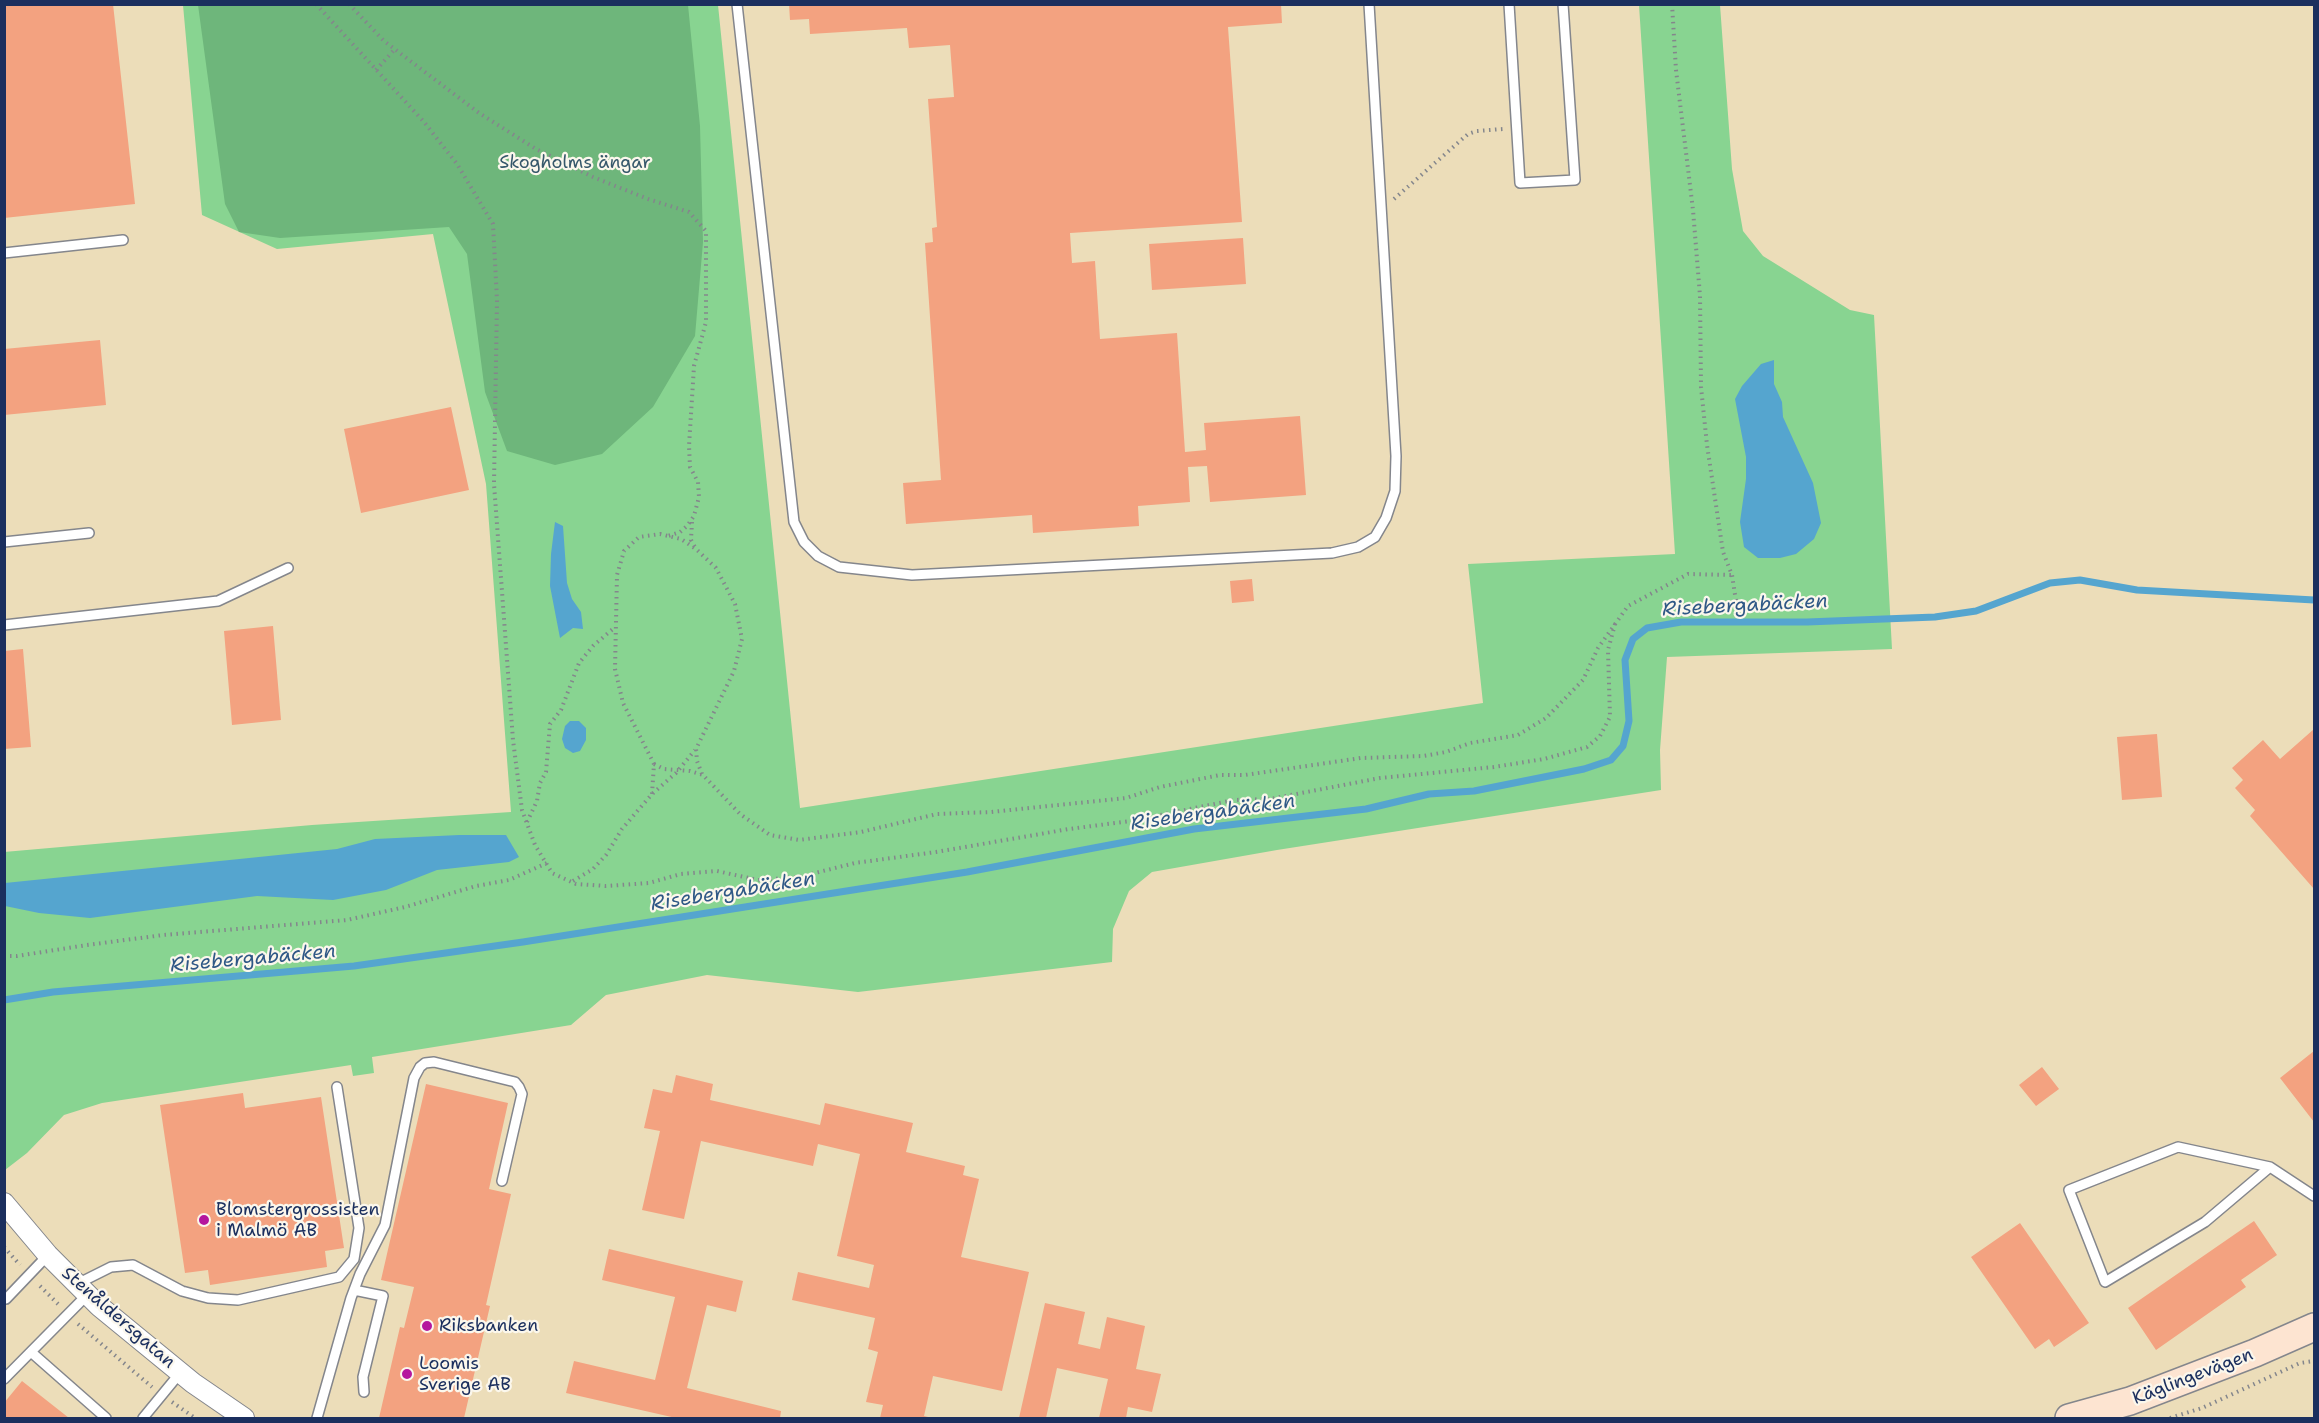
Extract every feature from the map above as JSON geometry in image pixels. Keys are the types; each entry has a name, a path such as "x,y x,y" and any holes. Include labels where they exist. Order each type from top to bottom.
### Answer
{"main road":[{"name":"Käglingevägen","path":"2069,1419 2130,1401 2256,1353 2314,1327"}],"street":[{"name":"Stenåldersgatan","path":"4,1203 48,1255 82,1289 180,1373 244,1419"}],"lane":[{"path":"738,4 794,522 804,542 818,556 839,567 912,575 1309,555 1358,548 1375,537 1386,518 1395,491 1396,456 1369,4"},
{"path":"1509,4 1520,183 1575,180 1563,4"},
{"path":"4,253 123,240"},
{"path":"4,542 89,533"},
{"path":"4,625 218,601 288,568"},
{"path":"317,1419 354,1290 386,1225 414,1078 425,1063 434,1062 514,1082 519,1087 522,1095 502,1181"},
{"path":"4,1379 68,1314 82,1289 111,1267 133,1265 182,1291 208,1298 238,1300 339,1277 354,1259 359,1228 337,1087"},
{"path":"2270,1167 2205,1222 2105,1282 2069,1190 2178,1146 2270,1167 2314,1196"},
{"path":"4,1298 6,1299 30,1276 48,1255"},
{"path":"354,1290 383,1296 363,1377 364,1392"},
{"path":"31,1352 106,1419"},
{"path":"143,1419 180,1373"}],"path":[{"path":"316,4 424,122 457,164 493,224 497,300 494,484 513,740 522,810 535,845 552,873 572,882 606,886 649,883 681,874 717,871 758,880 799,877 855,863 1131,821 1234,800 1270,799 1380,778 1494,767 1544,759 1587,747 1599,736 1610,717 1608,650 1615,624"},
{"path":"349,4 395,49 479,113 536,148 593,177 648,199 689,212 706,231 706,322 694,366 689,446 690,467 698,482 699,497 690,530 691,540 696,549"},
{"path":"1672,4 1676,70 1684,125 1697,264 1702,335 1701,387 1707,446 1723,552 1732,575 1738,614"},
{"path":"376,70 395,49"},
{"path":"1383,209 1472,131 1516,128"},
{"path":"668,536 680,532 692,518"},
{"path":"572,882 593,869 606,855 622,829 652,794 678,770 696,749 734,671 742,639 735,604 716,568 696,549 681,539 660,534 639,537 624,551 616,575 615,669 623,704 654,764 652,794"},
{"path":"696,749 702,775 740,814 770,835 799,840 861,832 937,814 991,812 1126,798 1160,787 1220,775 1245,774 1361,758 1423,756 1446,752 1470,743 1518,735 1546,718 1583,680 1598,648 1628,606 1688,574 1732,575"},
{"path":"527,823 546,772 550,724 561,710 579,663 593,646 615,627"},
{"path":"654,764 664,769 690,771 702,775"},
{"path":"4,956 163,936 347,920 405,908 476,886 509,880 547,863"},
{"path":"4,1247 68,1314 142,1380 195,1419"},
{"path":"2170,1419 2301,1363 2314,1361"}],"green space":[{"name":"Skogholms ängar","path":"183,5 718,5 800,808 1483,703 1468,564 1675,554 1639,5 1720,5 1732,169 1743,231 1763,256 1850,310 1874,315 1892,649 1667,657 1660,750 1661,790 1277,850 1152,872 1129,891 1113,929 1112,962 858,992 707,975 606,995 571,1025 372,1057 374,1073 353,1076 351,1065 102,1103 64,1115 27,1153 5,1170 4,852 312,825 511,812 486,484 433,234 277,249 202,215"},
{"path":"198,5 688,5 700,126 703,242 695,336 653,407 602,454 555,465 507,451 485,392 467,254 449,227 280,238 239,232 225,204"}],"water":[{"path":"1774,360 1774,384 1782,402 1783,417 1813,483 1821,523 1814,539 1796,554 1780,558 1758,558 1744,547 1740,522 1746,479 1746,457 1735,399 1742,386 1761,364"},
{"path":"555,522 563,526 567,583 572,599 581,612 583,629 573,628 560,638 550,586"},
{"path":"570,721 579,721 586,728 586,740 580,751 573,753 565,748 562,739 565,726"},
{"path":"506,835 519,857 509,862 437,870 386,890 333,900 257,896 90,918 39,913 5,906 5,883 337,849 375,839"}],"building":[{"path":"4,4 113,4 135,204 4,218"},
{"path":"789,4 1281,4 1282,23 1228,27 1242,222 1070,233 1072,263 1095,261 1100,339 1177,333 1185,452 1206,450 1204,423 1300,416 1306,495 1210,502 1207,466 1188,467 1190,502 1138,506 1139,526 1033,533 1032,515 906,524 903,483 941,480 925,243 933,242 932,228 937,227 928,99 954,97 950,45 909,48 907,28 810,34 809,19 790,20"},
{"path":"1243,238 1246,284 1152,290 1149,244"},
{"path":"100,340 106,405 4,415 4,349"},
{"path":"451,407 469,490 361,513 344,429"},
{"path":"1252,579 1254,601 1232,603 1230,581"},
{"path":"273,626 281,720 232,725 224,631"},
{"path":"23,649 31,747 4,749 4,651"},
{"path":"2314,729 2314,889 2250,816 2255,810 2235,788 2243,780 2232,768 2263,740 2280,759"},
{"path":"2157,734 2162,797 2122,800 2117,737"},
{"path":"2314,1051 2314,1122 2280,1078"},
{"path":"2042,1067 2059,1089 2036,1106 2019,1085"},
{"path":"676,1075 713,1084 710,1100 820,1125 825,1103 913,1123 906,1152 965,1166 963,1175 979,1179 961,1257 1029,1272 1002,1391 933,1376 924,1416 932,1418 880,1418 883,1405 866,1402 878,1352 868,1349 875,1318 792,1300 798,1272 869,1288 874,1265 837,1256 860,1154 818,1144 813,1166 701,1141 684,1219 642,1210 660,1131 644,1128 653,1089 672,1093"},
{"path":"426,1084 508,1103 489,1189 511,1194 486,1305 490,1306 464,1418 379,1418 400,1327 404,1328 414,1287 381,1280"},
{"path":"243,1093 245,1108 321,1097 344,1248 325,1251 327,1267 210,1285 208,1270 185,1273 160,1105"},
{"path":"2254,1221 2277,1255 2241,1280 2246,1287 2156,1350 2128,1308"},
{"path":"2020,1223 2089,1323 2054,1347 2049,1339 2035,1349 1971,1257"},
{"path":"609,1249 743,1281 736,1312 707,1305 687,1388 781,1411 780,1418 676,1418 566,1393 574,1361 655,1380 675,1297 602,1280"},
{"path":"1045,1303 1085,1312 1078,1344 1100,1349 1107,1317 1145,1326 1136,1369 1161,1374 1152,1412 1128,1407 1126,1418 1099,1418 1108,1379 1057,1368 1046,1418 1019,1418"},
{"path":"22,1381 69,1418 4,1418 4,1403"}],"waterway":[{"name":"Risebergabäcken","path":"4,1000 53,992 354,966 523,942 967,872 1194,829 1366,809 1429,794 1474,791 1584,769 1611,760 1623,746 1629,721 1625,660 1633,639 1647,628 1681,622 1807,622 1935,617 1976,611 2050,583 2080,580 2137,590 2314,600"}],"place":[{"name":"Blomstergrossisten i Malmö AB","path":"204,1220"},
{"name":"Riksbanken","path":"427,1326"},
{"name":"Loomis Sverige AB","path":"407,1374"}]}
